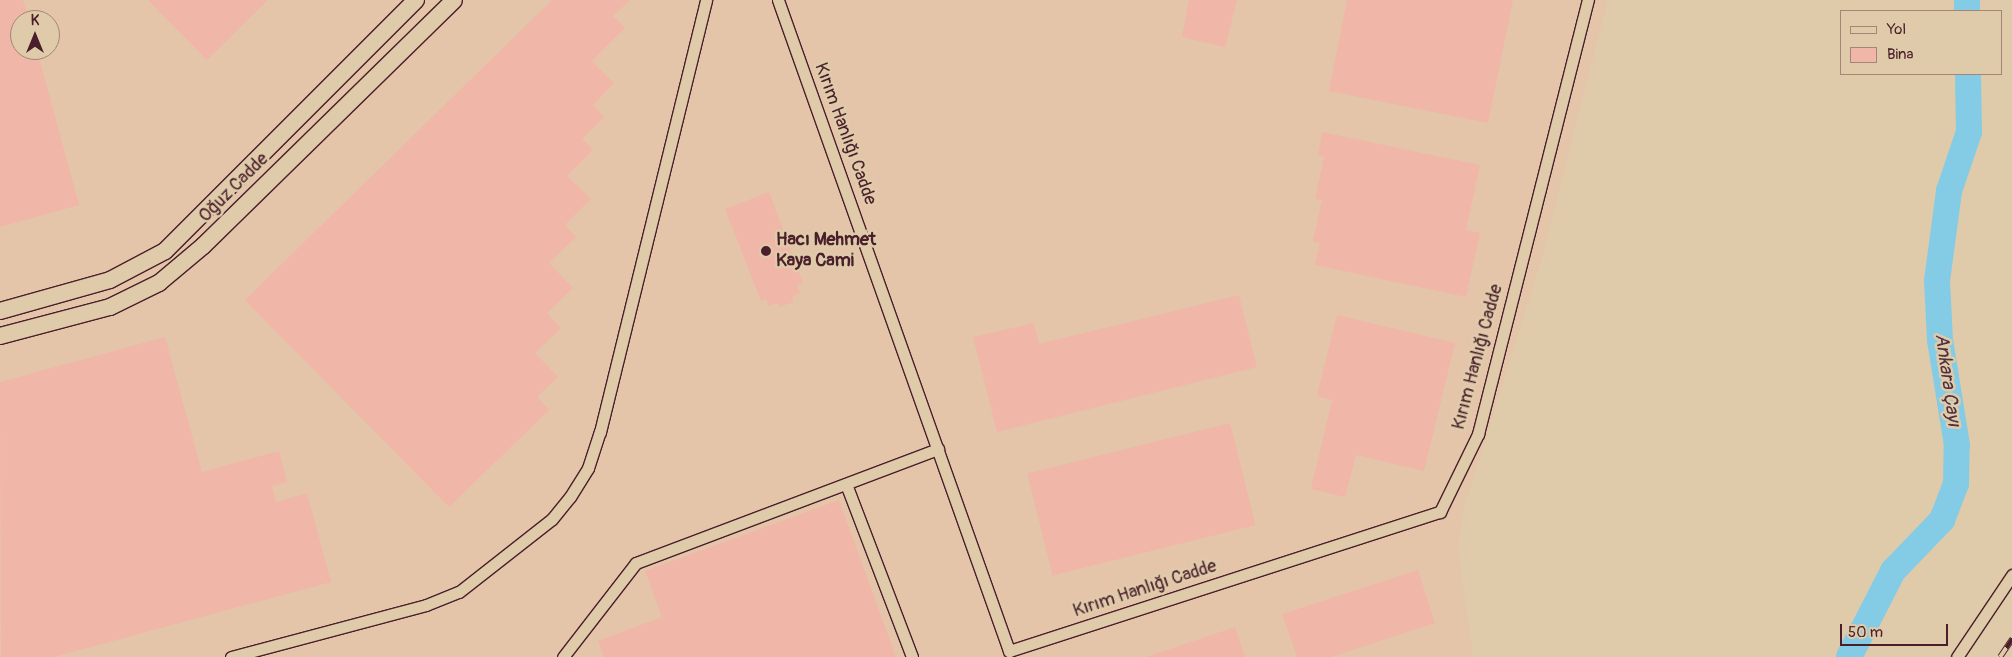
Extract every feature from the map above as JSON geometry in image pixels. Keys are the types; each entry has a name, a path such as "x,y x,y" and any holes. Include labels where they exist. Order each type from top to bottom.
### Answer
{"street":[{"name":"Oğuz Cadde","path":"0,311 110,280 165,251 416,0"},
{"name":"Oğuz Cadde","path":"0,336 110,307 159,283 203,246 454,0"},
{"path":"231,657 426,605 459,592 552,519 570,497 588,468 600,432 706,0"},
{"name":"Kırım Hanlığı Cadde","path":"778,0 1009,651 1440,512 1478,434 1588,0"},
{"path":"563,657 636,563 938,449"},
{"path":"846,484 912,657"},
{"path":"1957,657 2012,575"}],"shaded area":[{"path":"0,0 1608,0 1542,258 1465,505 1458,546 1473,657 0,657"}],"building":[{"path":"0,0 23,0 26,10 10,10 10,60 40,60 79,205 0,227"},
{"path":"148,0 268,0 207,60"},
{"path":"552,0 630,0 613,16 625,28 592,61 614,83 593,105 604,117 582,139 593,150 567,176 591,199 565,225 576,237 549,263 573,288 547,313 561,328 535,353 558,377 537,397 549,410 449,507 245,300"},
{"path":"1189,0 1237,0 1225,47 1182,37"},
{"path":"1347,0 1513,0 1488,123 1329,91"},
{"path":"1322,132 1480,165 1466,230 1480,233 1466,297 1315,265 1320,243 1313,241 1322,200 1315,199 1324,157 1318,156"},
{"name":"Hacı Mehmet Kaya Cami","path":"769,192 803,283 797,285 800,293 792,297 794,302 779,307 777,303 769,306 766,299 761,301 725,209"},
{"path":"1239,295 1257,367 997,432 973,337 1034,323 1039,344"},
{"path":"1337,315 1455,343 1424,471 1356,455 1345,497 1311,489 1332,400 1317,396"},
{"path":"165,337 202,472 279,451 287,482 272,486 276,502 307,493 331,582 54,657 1,657 0,382"},
{"path":"1230,423 1255,525 1053,575 1027,474"},
{"path":"839,500 896,657 604,657 598,641 662,617 645,571"},
{"path":"1418,570 1435,623 1331,657 1297,657 1282,614"},
{"path":"1235,627 1245,657 1146,657"}],"waterway":[{"name":"Ankara Çayı","path":"1967,0 1967,10"},
{"name":"Ankara Çayı","path":"1849,657 1893,571 1942,520 1956,484 1957,445 1940,340 1937,281 1949,191 1969,132 1968,75"}],"railway":[{"path":"2000,657 2012,639"}],"place":[{"name":"Hacı Mehmet Kaya Cami","path":"766,251"}]}
